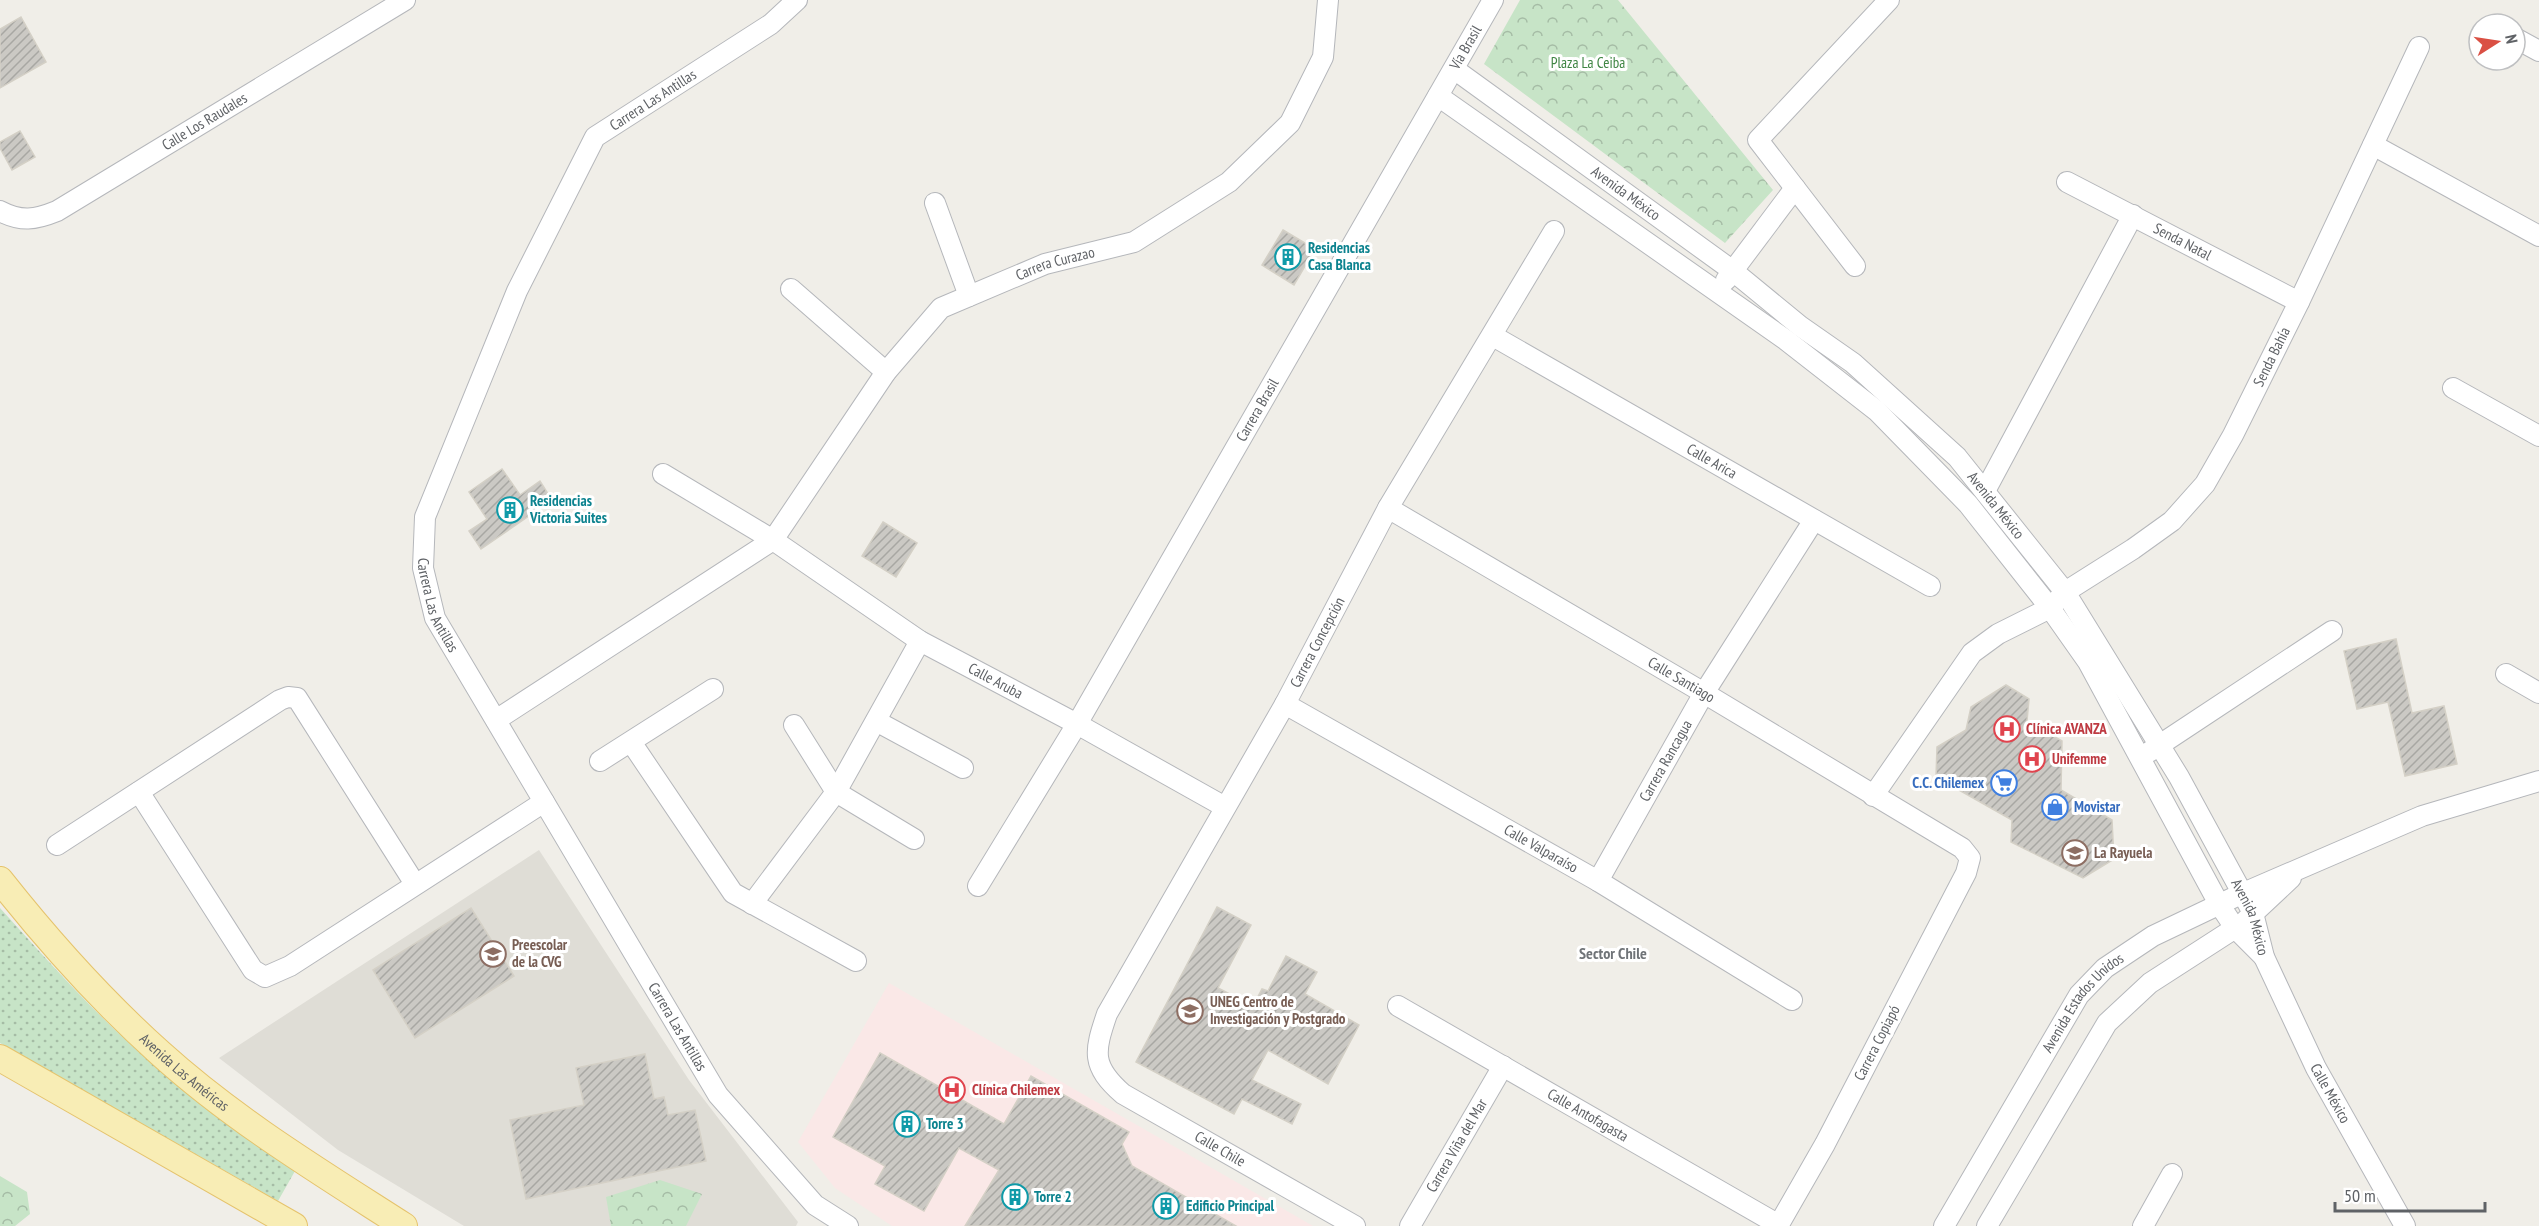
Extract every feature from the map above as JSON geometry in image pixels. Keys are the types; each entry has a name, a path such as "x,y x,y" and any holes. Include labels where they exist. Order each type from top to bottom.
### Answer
{"main road":[{"name":"Avenida Las Américas","path":"0,880 90,987 161,1054 244,1120 404,1226"},
{"path":"0,1058 294,1226"}],"street":[{"name":"Calle Los Raudales","path":"0,212 24,220 39,218 57,211 405,0"},
{"name":"Carrera Las Antillas","path":"797,0 771,24 596,137 508,313 425,517 423,568 435,618 718,1095 815,1204 849,1226"},
{"name":"Carrera Curazao","path":"773,540 886,372 941,308 1045,264 1134,242 1228,182 1290,123 1323,57 1328,0"},
{"name":"Vía Brasil","path":"1438,96 1493,0"},
{"path":"1855,266 1758,140 1889,0"},
{"name":"Senda Bahía","path":"2050,608 2065,592 2133,549 2172,520 2205,484 2233,435 2299,302 2419,47"},
{"name":"Avenida México","path":"1454,69 1733,271 1800,326 1853,363 1958,457 2065,592 2160,745 2253,913 2264,957"},
{"name":"Avenida México","path":"1438,96 1786,340 1876,411 1968,504 2050,608 2088,662 2219,904 2235,928 2264,957"},
{"name":"Carrera Brasil","path":"978,886 1077,724 1438,96"},
{"path":"2373,145 2539,236"},
{"name":"Senda Natal","path":"2067,182 2299,302"},
{"path":"1719,292 1795,188"},
{"path":"936,203 969,296"},
{"path":"1985,491 2133,215"},
{"name":"Carrera Concepción","path":"1098,1058 1098,1042 1107,1014 1285,704 1388,508 1554,231"},
{"path":"791,289 886,372"},
{"name":"Calle Arica","path":"1492,336 1930,586"},
{"path":"2453,388 2539,436"},
{"name":"Calle Aruba","path":"663,474 773,540 920,641 1077,724 1225,807"},
{"name":"Calle Santiago","path":"1388,508 1704,693 1962,848 1970,858"},
{"name":"Carrera Rancagua","path":"1598,881 1704,693 1814,520"},
{"path":"496,720 773,540"},
{"path":"1873,796 1972,653 1998,634 2050,608"},
{"path":"2141,758 2332,631"},
{"path":"752,904 836,792 920,641"},
{"path":"2506,674 2539,693"},
{"path":"600,761 713,689"},
{"path":"57,845 288,697 297,698 415,884"},
{"name":"Calle Valparaíso","path":"1285,704 1598,881 1792,1000"},
{"path":"876,721 963,768"},
{"path":"794,725 836,792 914,839"},
{"path":"631,742 733,893 856,961"},
{"name":"Avenida Estados Unidos","path":"1944,1226 2079,995 2105,968 2153,936 2304,866 2422,816 2538,784"},
{"path":"139,792 253,970 259,975 273,975 290,966 544,802"},
{"name":"Carrera Copiapó","path":"1779,1226 1966,873 1970,858"},
{"name":"Avenida Estados Unidos","path":"1987,1226 2107,1023 2150,983 2235,928 2304,866"},
{"name":"Calle México","path":"2264,957 2316,1068 2405,1226"},
{"name":"Calle Antofagasta","path":"1398,1006 1779,1226"},
{"name":"Calle Chile","path":"1098,1058 1106,1078 1123,1094 1355,1226"},
{"name":"Carrera Viña del Mar","path":"1410,1226 1503,1066"},
{"path":"2143,1226 2172,1174"}],"shaded area":[{"name":"Preescolar de la CVG","path":"539,850 689,1080 798,1222 796,1226 464,1226 338,1150 219,1058"},
{"name":"Clínica Chilemex","path":"889,983 1313,1226 892,1226 835,1188 798,1142"}],"green space":[{"name":"Plaza La Ceiba","path":"1520,0 1618,0 1773,190 1725,243 1484,64"},
{"path":"0,908 91,1006 149,1061 202,1104 295,1171 278,1201 0,1043"},
{"path":"0,1176 27,1192 30,1214 15,1226 0,1226"},
{"path":"660,1180 702,1194 686,1226 611,1226 606,1197"}],"building":[{"path":"21,17 46,62 0,88 0,29"},
{"path":"20,131 35,157 12,170 0,148 0,142"},
{"name":"Residencias Casa Blanca","path":"1283,230 1315,249 1294,285 1262,265"},
{"name":"Residencias Victoria Suites","path":"502,469 520,495 540,481 552,500 481,549 469,531 487,519 469,492"},
{"path":"883,522 917,543 896,577 862,556"},
{"path":"2396,639 2412,713 2444,706 2457,764 2405,776 2388,702 2357,709 2344,651"},
{"name":"C.C. Chilemex","path":"2006,685 2029,699 2027,721 2062,741 2061,790 2112,820 2114,859 2083,878 2011,842 2012,820 1936,777 1937,747 1966,730 1971,707"},
{"name":"UNEG Centro de Investigación y Postgrado","path":"1217,907 1251,925 1218,988 1253,1006 1262,989 1268,991 1286,956 1317,972 1305,994 1359,1025 1328,1084 1268,1050 1252,1080 1301,1104 1292,1124 1242,1099 1234,1114 1136,1062"},
{"path":"471,908 514,976 415,1038 373,970"},
{"path":"880,1053 1004,1124 1031,1076 1129,1132 1122,1144 1132,1166 1236,1226 965,1226 999,1170 959,1148 924,1211 875,1184 885,1166 833,1137"},
{"path":"645,1054 654,1099 664,1097 668,1115 695,1110 706,1161 526,1199 510,1120 584,1105 576,1068"}],"place":[{"name":"Residencias Casa Blanca","path":"1288,257"},
{"name":"Residencias Victoria Suites","path":"510,510"},
{"name":"Clínica AVANZA","path":"2007,729"},
{"name":"Unifemme","path":"2032,759"},
{"name":"C.C. Chilemex","path":"2004,783"},
{"name":"Movistar","path":"2055,807"},
{"name":"La Rayuela","path":"2075,853"},
{"name":"Preescolar de la CVG","path":"493,954"},
{"name":"UNEG Centro de Investigación y Postgrado","path":"1190,1011"},
{"name":"Clínica Chilemex","path":"952,1090"},
{"name":"Torre 3","path":"907,1124"},
{"name":"Torre 2","path":"1015,1197"},
{"name":"Edificio Principal","path":"1166,1206"}],"district":[{"name":"Sector Chile","path":"1613,953"}]}
